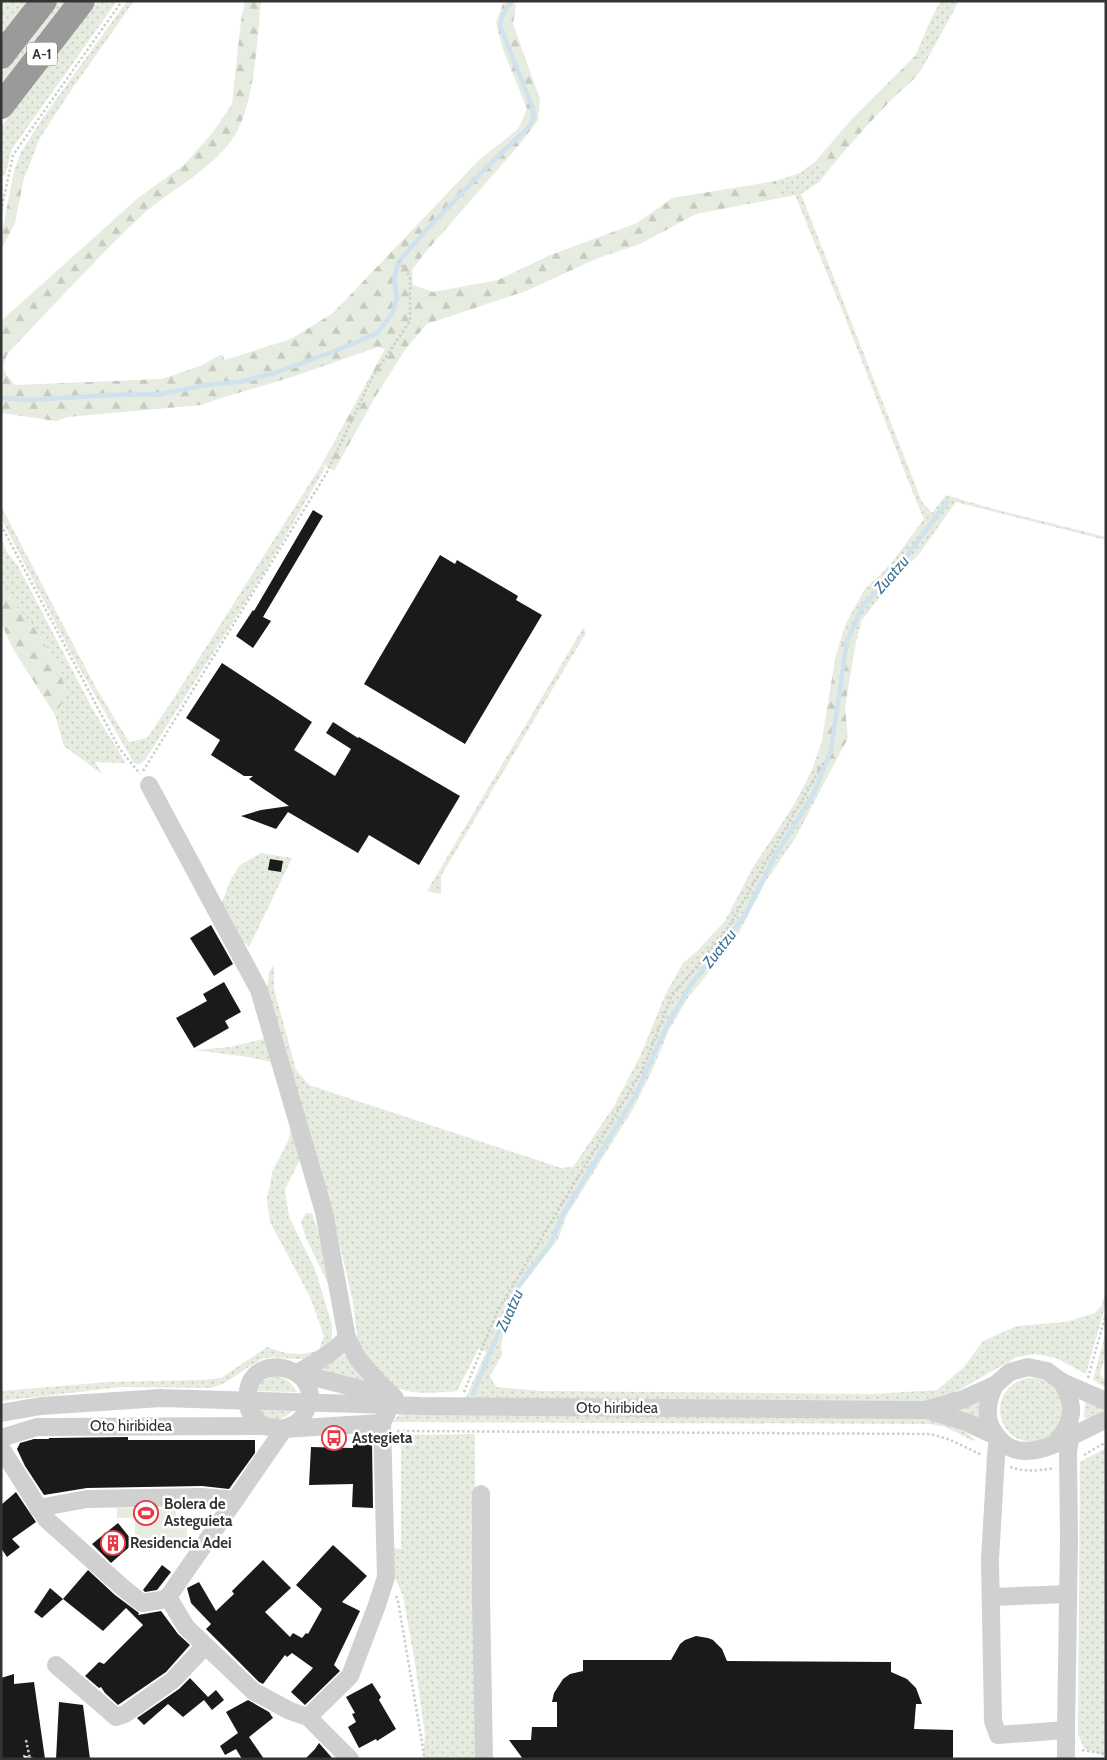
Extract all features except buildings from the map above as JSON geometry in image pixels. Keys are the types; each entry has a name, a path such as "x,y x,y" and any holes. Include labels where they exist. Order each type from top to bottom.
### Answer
{"highway":[{"name":"A-1","path":"1,56 44,1"},
{"name":"A-1","path":"1,106 82,1"}],"street":[{"path":"149,785 259,990 324,1212 347,1338 358,1359 392,1402"},
{"path":"297,1373 320,1361 338,1348 347,1338"},
{"path":"263,1426 251,1415 246,1400 248,1386 257,1374 270,1368 284,1367 297,1373 392,1402"},
{"name":"Oto hiribidea","path":"1,1413 41,1406 161,1398 309,1403 392,1402 421,1406 458,1407 925,1410 961,1400 995,1385 1010,1372 1028,1367 1047,1371 1062,1382 1106,1401"},
{"path":"1,1448 46,1519 142,1603 161,1600 168,1597 284,1430 300,1420 309,1403 309,1392 305,1381 297,1373"},
{"path":"995,1385 987,1405 990,1426 998,1438 990,1560 993,1722 998,1735 1066,1745 1068,1463 1063,1440 1072,1407 1069,1394 1062,1382"},
{"path":"308,1717 350,1676 386,1577 382,1423 392,1402"},
{"name":"Oto hiribidea","path":"925,1410 966,1422 998,1438 1010,1447 1034,1452 1045,1449 1106,1420"},
{"name":"Oto hiribidea","path":"1,1438 37,1427 263,1426 284,1430 382,1423"},
{"path":"481,1494 484,1759"},
{"path":"38,1508 87,1499 202,1497 235,1500"},
{"path":"991,1597 1068,1594"},
{"path":"168,1597 186,1627 253,1691 290,1711 308,1717 350,1759"},
{"path":"56,1665 116,1717 125,1714 173,1680 205,1646"}],"path":[{"path":"1,211 13,155 122,1"},
{"path":"1,525 119,748 141,775 326,474 373,376 410,321 410,278 400,261"},
{"path":"458,1407 496,1312 643,1069 671,997 726,931 824,762"},
{"path":"1084,1391 1106,1314"},
{"path":"382,1423 395,1431 930,1434 1018,1470 1038,1472 1081,1458 1106,1442"},
{"path":"386,1577 398,1601 424,1754 421,1759"},
{"path":"26,1740 30,1759"},
{"path":"1066,1745 1106,1754"}],"green space":[{"path":"1,1 27,1 1,36"},
{"path":"56,1 68,1 1,89 1,73"},
{"path":"98,1 117,1 12,149 5,176 1,175 1,127"},
{"path":"127,1 134,1 40,138 24,178 14,171 21,152 42,119"},
{"path":"245,1 261,1 251,88 242,121 235,135 215,159 141,216 8,353 4,363 4,370 15,385 162,379 200,366 222,354 225,360 291,339 333,313 478,161 518,129 527,109 502,47 496,22 504,1 512,1 516,5 513,24 540,99 538,120 520,144 423,255 412,270 413,285 433,292 498,280 548,256 637,223 672,198 776,181 780,198 696,214 640,244 598,258 526,291 427,324 407,347 377,394 334,471 322,464 385,349 378,347 295,376 201,405 68,417 56,421 1,413 1,321 138,198 185,164 213,132 232,104 241,20"},
{"path":"941,1 959,1 924,65 915,56"},
{"path":"915,56 924,65 917,75 876,116 827,172 815,162 850,121"},
{"path":"815,162 827,172 819,182 801,194 922,502 932,513 946,495 1106,537 1106,540 956,502 919,554 886,589 862,620 856,642 839,645 846,623 865,589 890,565 924,519 795,195 780,198 776,181 800,173"},
{"path":"14,171 24,178 15,223 1,250 1,232"},
{"path":"322,464 325,468 264,573 145,760 139,764 134,763 72,655 21,557 1,518 1,506 96,688 129,742 147,738"},
{"path":"1,539 7,552 18,566 92,708 126,763 95,762 102,774 64,746 55,715 67,694 58,665 35,629 1,585"},
{"path":"1,585 35,629 58,665 67,694 55,715 13,649 1,623"},
{"path":"583,628 586,633 441,876 441,894 427,891"},
{"path":"856,642 845,707 848,738 821,789 815,783 835,659 839,645"},
{"path":"822,741 815,783 821,789 796,837 766,881 733,944 689,996 669,1030 633,1109 567,1215 558,1239 518,1291 505,1327 501,1346 502,1355 490,1376 496,1387 541,1391 873,1394 937,1390 963,1368 983,1341 1017,1326 1066,1322 1095,1313 1102,1305 1106,1288 1106,1303 1086,1374 1056,1358 1035,1354 1017,1357 954,1393 927,1401 465,1399 486,1352 479,1348 457,1391 420,1393 397,1388 387,1383 368,1365 361,1351 353,1303 332,1215 267,991 269,973 274,964 274,989 296,1070 309,1085 561,1168 573,1167 614,1106 640,1056 666,993 683,963 725,921 752,869 795,803 812,770"},
{"path":"261,853 292,858 249,947 239,938 221,905 230,881 240,865"},
{"path":"268,1038 276,1063 195,1050 230,1047"},
{"path":"292,1120 302,1155 285,1190 289,1217 315,1269 332,1325 332,1343 310,1359 273,1357 261,1359 225,1383 212,1388 121,1387 1,1401 1,1391 109,1382 221,1378 267,1347 293,1354 319,1350 324,1336 310,1297 270,1222 267,1198 273,1170 289,1139"},
{"path":"306,1213 312,1213 315,1222 328,1270 331,1290 306,1238 301,1222"},
{"path":"1106,1331 1106,1352 1100,1374 1106,1382 1106,1388 1093,1380"},
{"path":"348,1352 372,1385 317,1369"},
{"path":"275,1376 288,1381 297,1392 254,1391 261,1381"},
{"path":"1032,1378 1050,1384 1058,1392 1064,1410 1058,1428 1050,1436 1032,1442 1014,1436 1006,1428 1000,1410 1006,1392 1014,1384"},
{"path":"981,1399 981,1421 952,1409"},
{"path":"1085,1402 1106,1407 1106,1414 1084,1418"},
{"path":"257,1410 293,1411 283,1418 275,1420 266,1417"},
{"path":"403,1414 921,1417 957,1427 975,1440 973,1441 946,1427 931,1424 393,1422 398,1416"},
{"path":"475,1434 476,1759 423,1759 425,1734 415,1663 403,1596 390,1566 391,1548 401,1549 401,1435"},
{"path":"1106,1448 1106,1757 1084,1748 1078,1734 1080,1462"},
{"path":"117,1508 176,1509 176,1519 187,1519 187,1544 135,1543 135,1518 117,1518"}],"waterway":[{"path":"1,398 32,400 161,394 206,385 239,382 275,373 377,333 392,314 397,298 394,277 399,261 486,168 527,129 534,118 532,106 500,26 503,14 512,1"},
{"name":"Zuatzu","path":"473,1394 517,1288 551,1243 562,1216 635,1096 665,1030 689,987 744,917 775,856 813,795 831,750 847,641 862,607 898,568 947,502"}],"place":[{"name":"Astegieta","path":"334,1438"},
{"name":"Bolera de Asteguieta","path":"146,1513"},
{"name":"Residencia Adei","path":"113,1543"}]}
